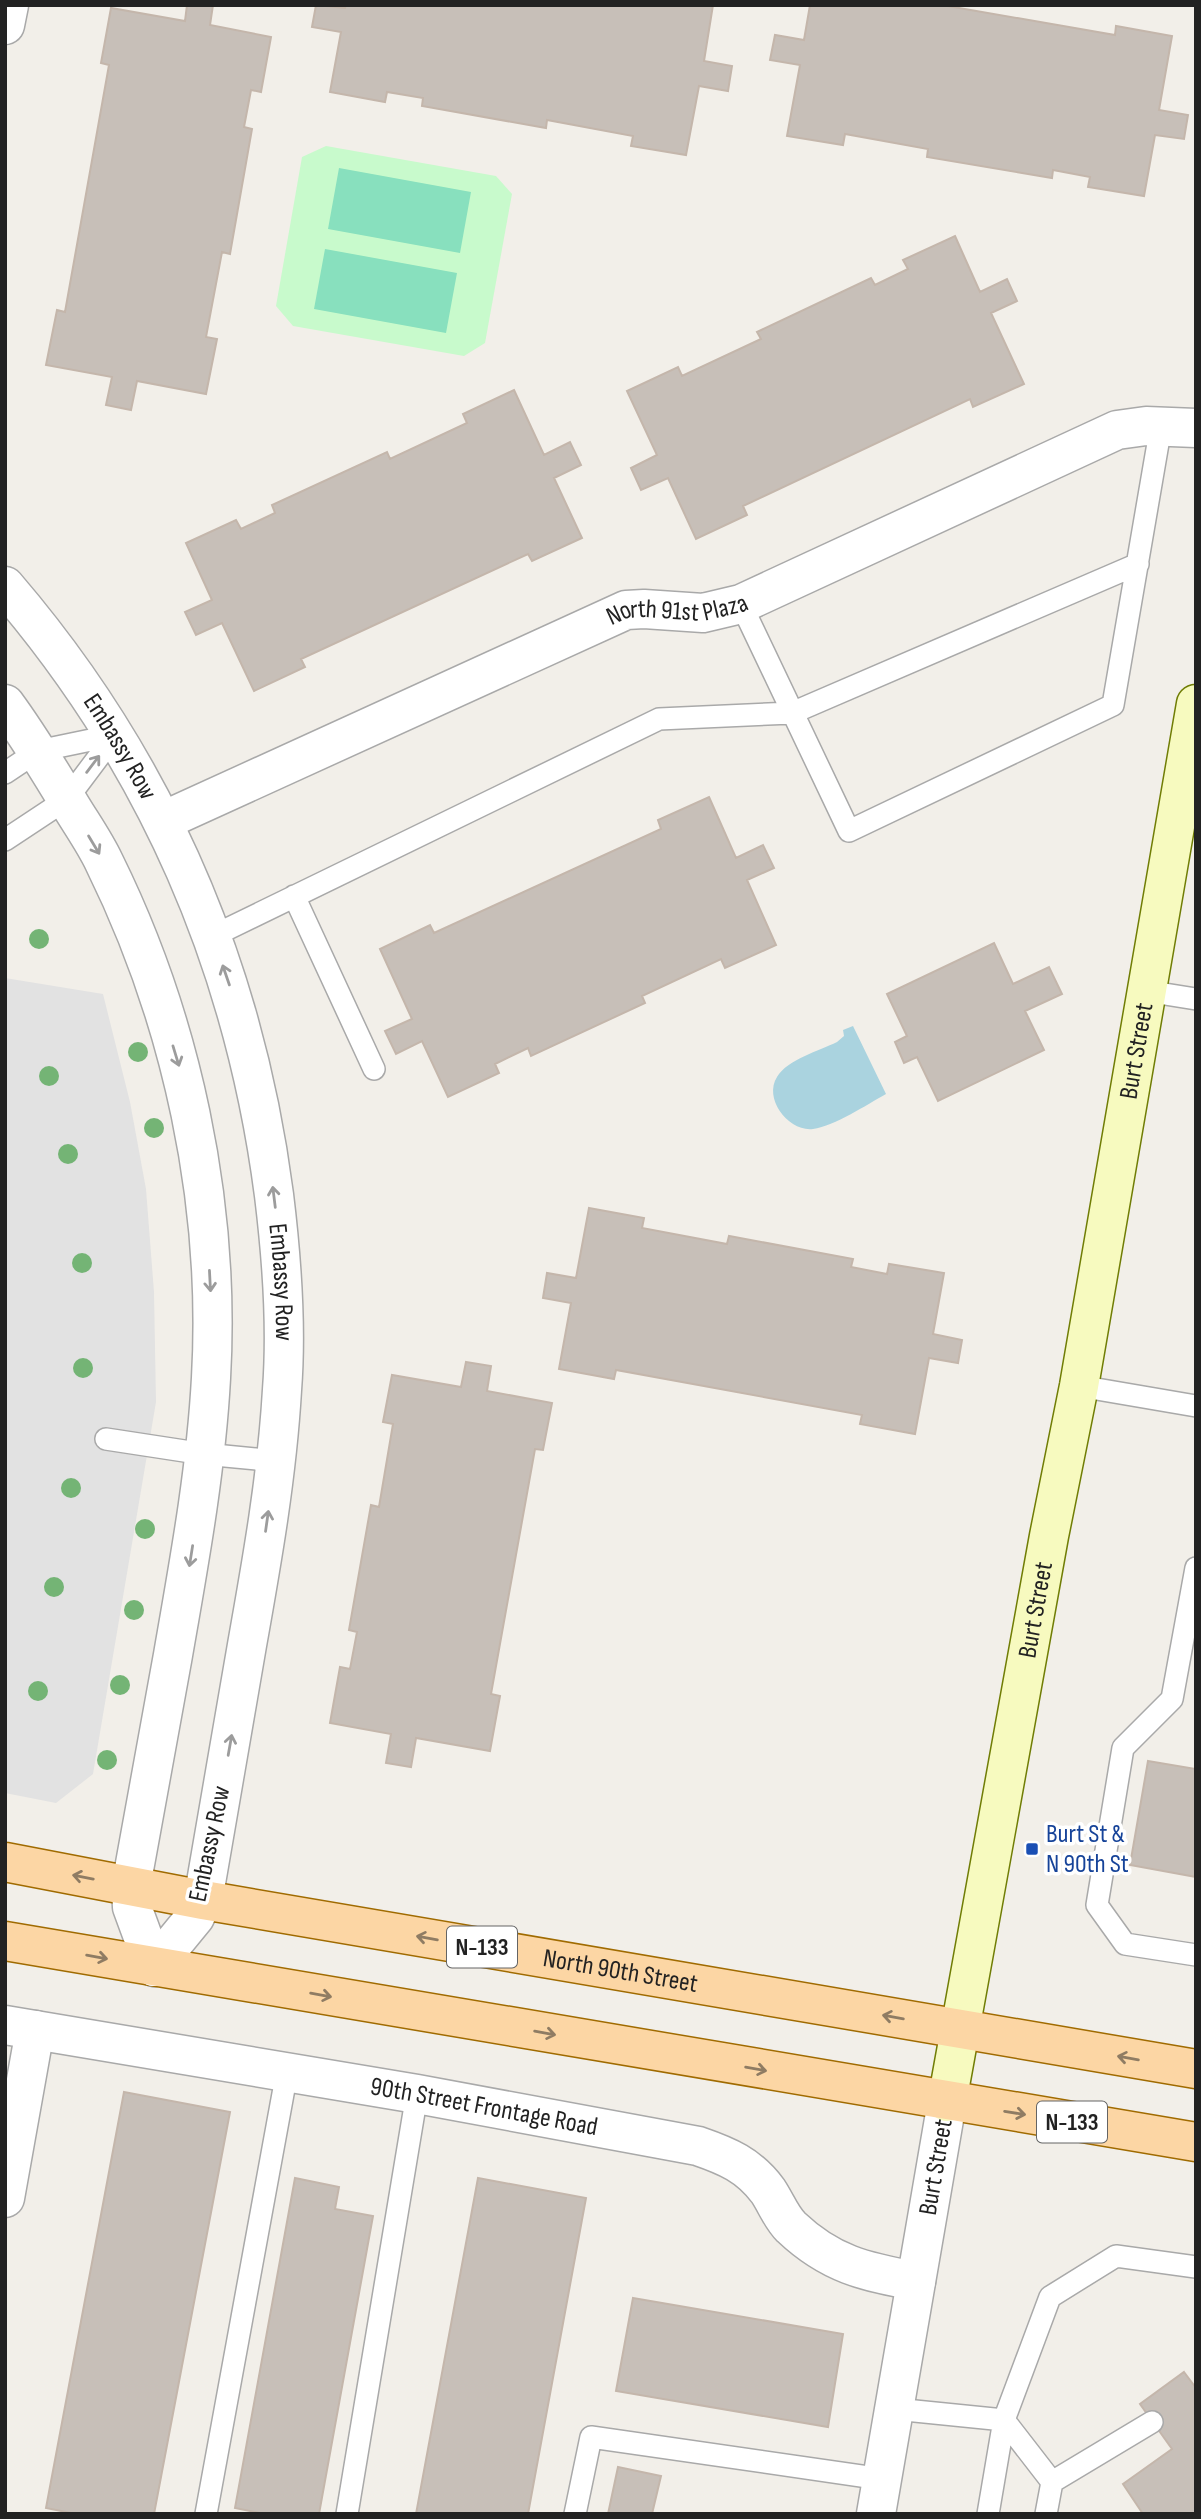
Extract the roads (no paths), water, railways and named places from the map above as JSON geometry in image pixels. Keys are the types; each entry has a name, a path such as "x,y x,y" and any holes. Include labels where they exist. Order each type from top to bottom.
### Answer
{"main road":[{"name":"North 90th Street","path":"5,1862 203,1900 1196,2069"},
{"name":"N-133","path":"5,1941 1196,2142"}],"street":[{"path":"5,24 9,5"},
{"name":"North 91st Plaza","path":"163,821 626,610 703,614 741,604 1117,430 1178,427"},
{"name":"Embassy Row","path":"5,586 81,683 115,735 163,821 203,908 231,989 251,1062 267,1142 278,1229 284,1328 283,1388 276,1461 258,1582 203,1900 195,1917 154,1967"},
{"path":"5,704 38,751 103,859 134,928 180,1072 197,1148 207,1224 212,1323 211,1379 204,1454 191,1553 131,1886 132,1907 154,1967"},
{"name":"Burt Street","path":"879,2496 960,2029 1049,1536 1079,1386 1196,704"},
{"path":"5,2198 20,2028"},
{"name":"90th Street Frontage Road","path":"20,2028 417,2094 698,2146 729,2156 756,2177 788,2224 812,2245 841,2263 865,2272 916,2281"}],"lane":[{"path":"741,604 849,831 1114,705 1138,564 1178,427"},
{"path":"213,936 659,719 792,713 1138,564"},
{"path":"5,773 38,751 115,735"},
{"path":"5,840 67,799 115,735"},
{"path":"293,897 374,1069"},
{"path":"1146,991 1196,999"},
{"path":"1079,1386 1196,1406"},
{"path":"106,1439 204,1454 276,1461"},
{"path":"1196,1568 1172,1699 1124,1748 1097,1905 1125,1944 1196,1955"},
{"path":"206,2514 287,2073"},
{"path":"347,2514 417,2094"},
{"path":"988,2514 1004,2420 1050,2297 1115,2256 1196,2267"},
{"path":"895,2409 1004,2420 1052,2482 1046,2514"},
{"path":"1052,2482 1152,2422"},
{"path":"575,2514 591,2437 879,2496"}],"water":[{"path":"853,1026 886,1094 822,1127 804,1129 787,1120 773,1095 777,1077 796,1060 837,1042 844,1036 843,1030"}],"place":[{"name":"Burt St & N 90th St","path":"1032,1849"}]}
